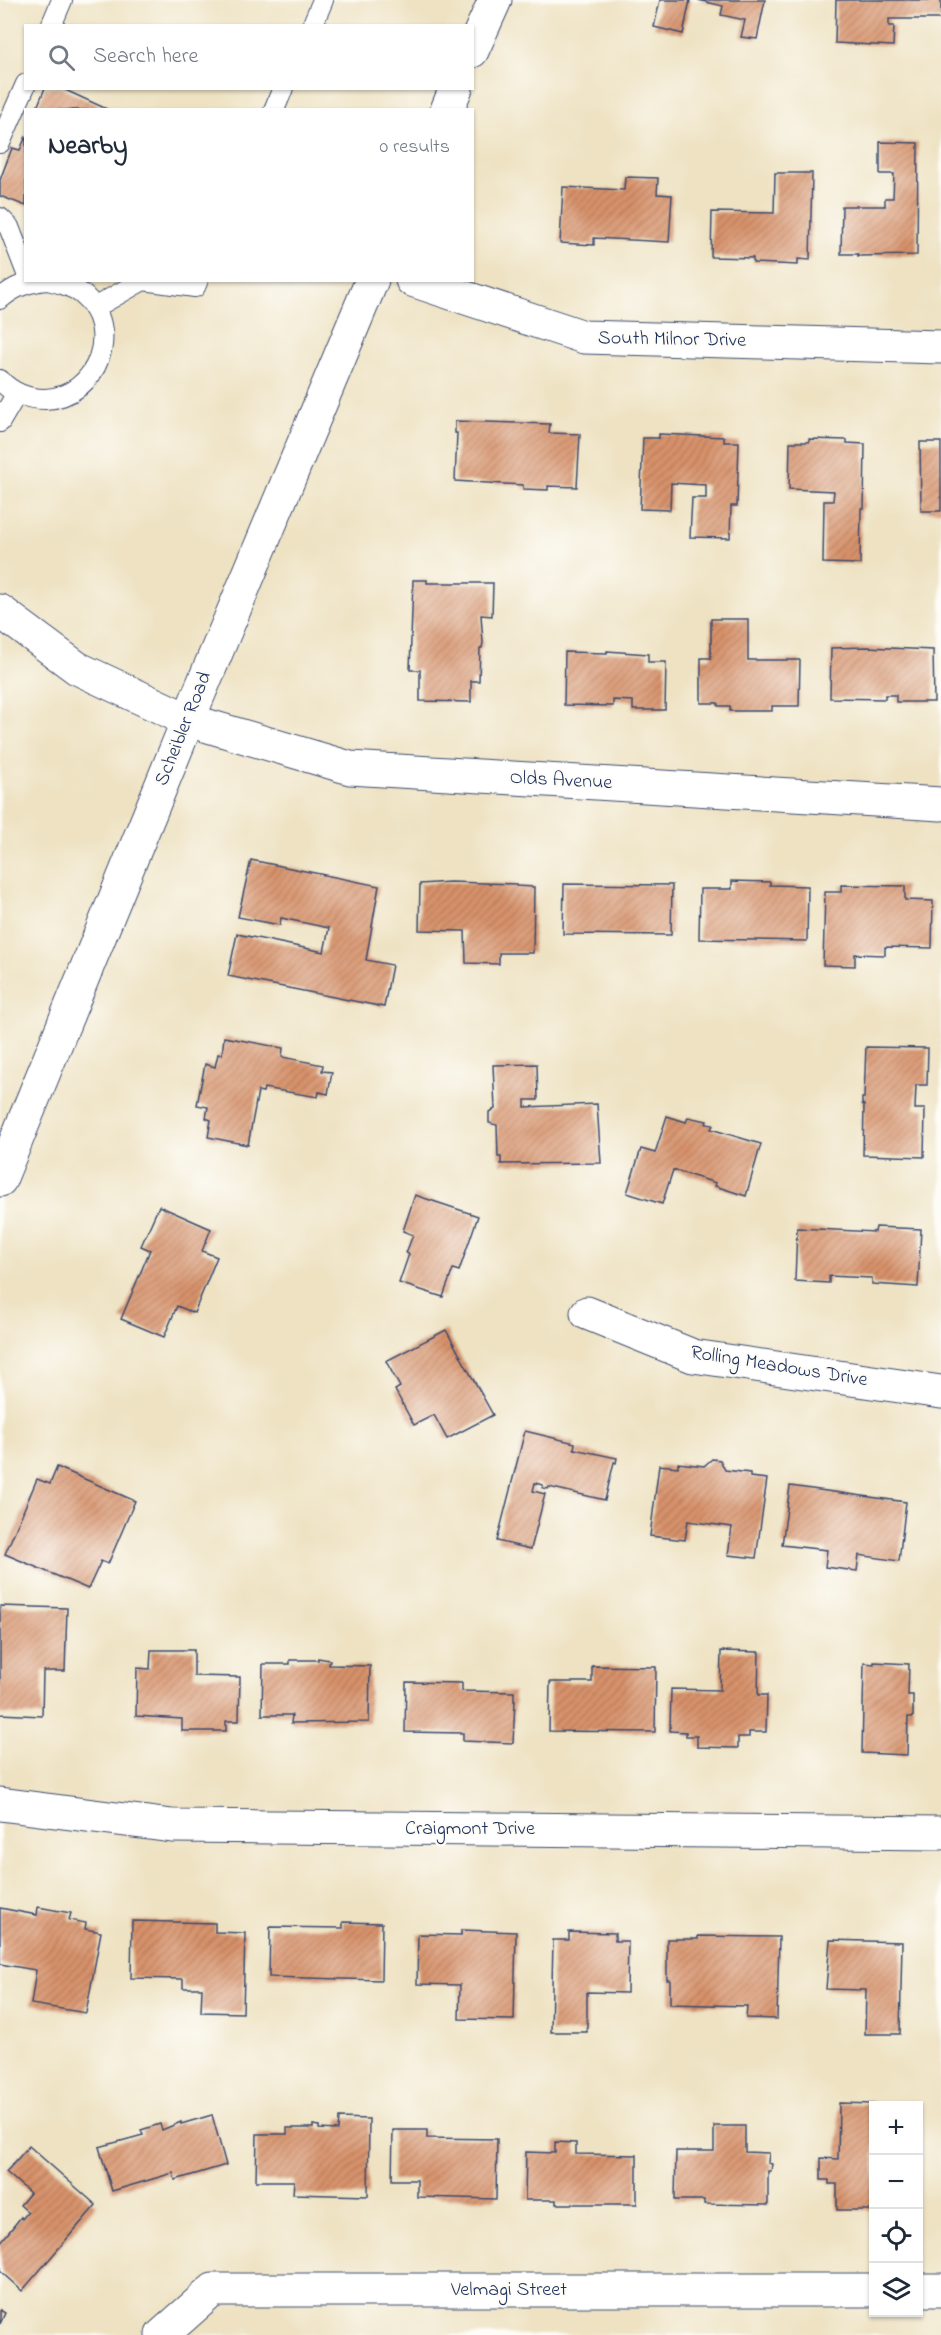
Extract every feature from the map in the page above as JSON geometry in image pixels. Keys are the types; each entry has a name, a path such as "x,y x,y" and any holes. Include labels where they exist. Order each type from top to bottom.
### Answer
{"street":[{"path":"474,47 495,0"},
{"path":"448,108 455,90"},
{"name":"Scheibler Road","path":"0,1180 188,720 371,282"},
{"name":"South Milnor Drive","path":"418,282 584,338 941,347"},
{"name":"Olds Avenue","path":"0,611 77,668 188,720 350,768 941,804"},
{"name":"Rolling Meadows Drive","path":"587,1313 693,1356 941,1392"},
{"name":"Craigmont Drive","path":"0,1803 172,1826 941,1833"},
{"name":"Velmagi Street","path":"162,2335 213,2290 869,2290"},
{"path":"923,2290 941,2290"}],"lane":[{"path":"52,24 62,0"},
{"path":"313,24 323,0"},
{"path":"0,143 24,89"},
{"path":"275,108 282,90"},
{"path":"0,218 9,227 24,256"},
{"path":"0,299 13,288 28,282"},
{"path":"0,380 17,393 36,399 55,399 73,392 88,380 99,363 103,345 101,326 94,308 82,294 66,285 51,282"},
{"path":"94,308 140,282"},
{"path":"158,282 195,287 197,282"},
{"path":"0,422 17,393"}],"building":[{"path":"660,0 690,0 683,34 654,27"},
{"path":"698,0 765,0 757,39 741,37 745,20 721,15 723,6"},
{"path":"836,0 941,0 941,19 889,19 889,26 894,26 893,46 835,43"},
{"path":"44,90 65,90 105,108 37,108"},
{"path":"24,141 24,205 0,196 0,180 12,148 20,150"},
{"path":"880,142 918,143 917,255 841,254 842,206 885,206 885,198 893,198 894,174 880,174"},
{"path":"775,173 812,173 810,260 798,259 798,265 753,263 753,258 711,257 712,212 774,213"},
{"path":"625,177 658,178 657,194 672,195 669,242 594,238 594,245 560,243 563,187 624,190"},
{"path":"455,421 550,424 549,433 580,434 577,487 548,486 548,490 523,489 523,485 455,481 457,433 455,433"},
{"path":"659,434 724,437 724,442 739,442 737,506 731,506 730,538 690,537 692,498 706,498 706,485 671,483 670,510 640,509 643,438 659,438"},
{"path":"809,439 847,440 847,443 865,444 860,564 823,563 824,501 833,501 834,491 789,489 790,442 809,442"},
{"path":"920,442 941,442 941,511 921,511"},
{"path":"413,580 427,580 427,583 493,583 492,616 481,615 483,642 480,648 479,681 471,681 471,702 420,701 420,670 410,670"},
{"path":"711,619 748,619 748,660 800,660 799,706 772,706 772,711 730,711 730,706 701,703 701,658 711,658"},
{"path":"831,648 933,650 934,702 896,702 896,695 885,695 885,699 830,698"},
{"path":"607,651 648,654 648,662 666,662 665,710 633,710 633,701 613,700 613,706 564,705 565,652 607,653"},
{"path":"251,860 379,886 366,960 392,965 384,1007 228,976 237,934 324,952 329,928 281,918 280,925 238,917"},
{"path":"732,881 808,886 807,941 699,939 700,889 732,889"},
{"path":"450,882 516,884 516,886 534,887 533,953 499,953 499,964 466,963 465,931 419,930 420,884"},
{"path":"564,884 672,885 671,935 563,934"},
{"path":"841,885 905,886 905,900 933,901 932,948 885,947 885,955 855,954 855,966 823,965 825,892 841,892"},
{"path":"224,1037 283,1048 282,1057 323,1065 322,1071 332,1072 328,1094 319,1092 318,1097 264,1088 263,1092 258,1091 248,1145 208,1137 211,1120 206,1118 208,1107 197,1105 205,1064 215,1067 218,1054 222,1055"},
{"path":"866,1047 928,1048 927,1085 916,1085 915,1109 925,1109 924,1157 863,1155 864,1105 862,1098 864,1098"},
{"path":"537,1064 538,1100 525,1100 525,1107 597,1104 601,1163 501,1164 501,1157 498,1157 497,1125 489,1123 489,1112 495,1109 493,1065"},
{"path":"667,1116 686,1122 688,1117 707,1121 706,1124 713,1125 711,1129 761,1144 746,1196 715,1186 716,1183 673,1170 662,1204 627,1193 641,1149 655,1153"},
{"path":"415,1195 478,1216 459,1271 453,1269 443,1297 399,1283 413,1235 403,1231"},
{"path":"159,1206 211,1229 202,1251 217,1257 194,1313 177,1306 164,1337 121,1319 150,1250 141,1246"},
{"path":"876,1227 921,1229 918,1287 872,1284 872,1278 829,1276 829,1283 795,1281 797,1228 875,1232"},
{"path":"446,1330 493,1415 447,1439 434,1415 414,1425 395,1390 400,1387 386,1361"},
{"path":"525,1431 575,1443 574,1449 617,1458 605,1500 549,1487 548,1489 543,1488 543,1485 535,1483 533,1491 545,1494 531,1549 497,1541"},
{"path":"712,1459 720,1460 725,1470 750,1473 750,1477 767,1479 756,1558 728,1555 732,1527 688,1521 685,1540 650,1536 659,1465 678,1467 678,1463 704,1466"},
{"path":"57,1467 135,1501 108,1564 101,1561 88,1589 5,1554 37,1479 50,1484"},
{"path":"790,1486 906,1502 899,1561 859,1555 857,1571 825,1567 827,1550 782,1545"},
{"path":"0,1606 67,1608 65,1671 43,1671 42,1716 0,1714"},
{"path":"151,1650 194,1650 194,1676 240,1677 239,1721 226,1721 226,1731 182,1731 182,1719 136,1716 137,1668 150,1669"},
{"path":"721,1651 759,1652 758,1695 767,1695 766,1732 749,1732 749,1737 738,1737 738,1748 697,1747 697,1736 686,1736 686,1732 670,1731 671,1689 720,1690"},
{"path":"318,1658 330,1660 329,1665 370,1666 369,1722 291,1723 292,1715 262,1715 263,1664 290,1664 290,1660 318,1660"},
{"path":"874,1662 909,1664 908,1695 913,1695 913,1717 908,1717 907,1755 862,1753 864,1663 874,1664"},
{"path":"592,1666 656,1667 655,1732 549,1731 550,1682 592,1682"},
{"path":"406,1682 462,1683 462,1691 514,1692 513,1743 463,1741 463,1733 405,1732"},
{"path":"38,1907 71,1913 69,1920 86,1923 85,1929 101,1932 86,2013 31,2004 36,1970 0,1964 0,1908 37,1915"},
{"path":"132,1921 215,1923 215,1932 245,1933 243,2013 201,2012 202,1988 183,1988 183,1979 131,1978"},
{"path":"343,1922 382,1923 381,1980 269,1977 270,1927 343,1928"},
{"path":"461,1930 516,1932 514,2020 459,2019 460,1985 417,1984 418,1934 461,1935"},
{"path":"569,1932 615,1933 615,1941 628,1941 627,1993 587,1992 587,2032 551,2032 553,1940 569,1940"},
{"path":"698,1936 779,1937 777,2019 746,2018 747,2006 670,2004 670,1980 667,1980 667,1939 698,1939"},
{"path":"830,1940 902,1942 900,2034 865,2034 866,1990 826,1989"},
{"path":"839,2103 869,2104 869,2210 837,2210 837,2184 829,2184 829,2180 821,2180 821,2158 838,2159"},
{"path":"212,2115 226,2165 175,2180 173,2173 112,2191 99,2147 143,2135 141,2130 160,2124 162,2130 181,2122 181,2124"},
{"path":"339,2118 369,2119 368,2196 293,2194 294,2181 256,2181 257,2134 287,2134 287,2128 313,2128 313,2125 319,2126 319,2129 338,2130"},
{"path":"714,2126 745,2126 745,2152 769,2153 768,2163 772,2164 771,2171 768,2171 768,2205 704,2204 704,2200 675,2200 676,2151 714,2151"},
{"path":"393,2130 427,2130 427,2138 497,2139 496,2199 417,2197 417,2180 392,2180"},
{"path":"555,2142 576,2143 576,2154 637,2155 637,2204 556,2204 556,2200 525,2200 526,2152 555,2153"},
{"path":"29,2146 96,2205 22,2291 0,2271 0,2243 21,2217 22,2219 28,2212 20,2205 30,2193 6,2172"},
{"path":"0,2310 5,2313 0,2324"}]}
